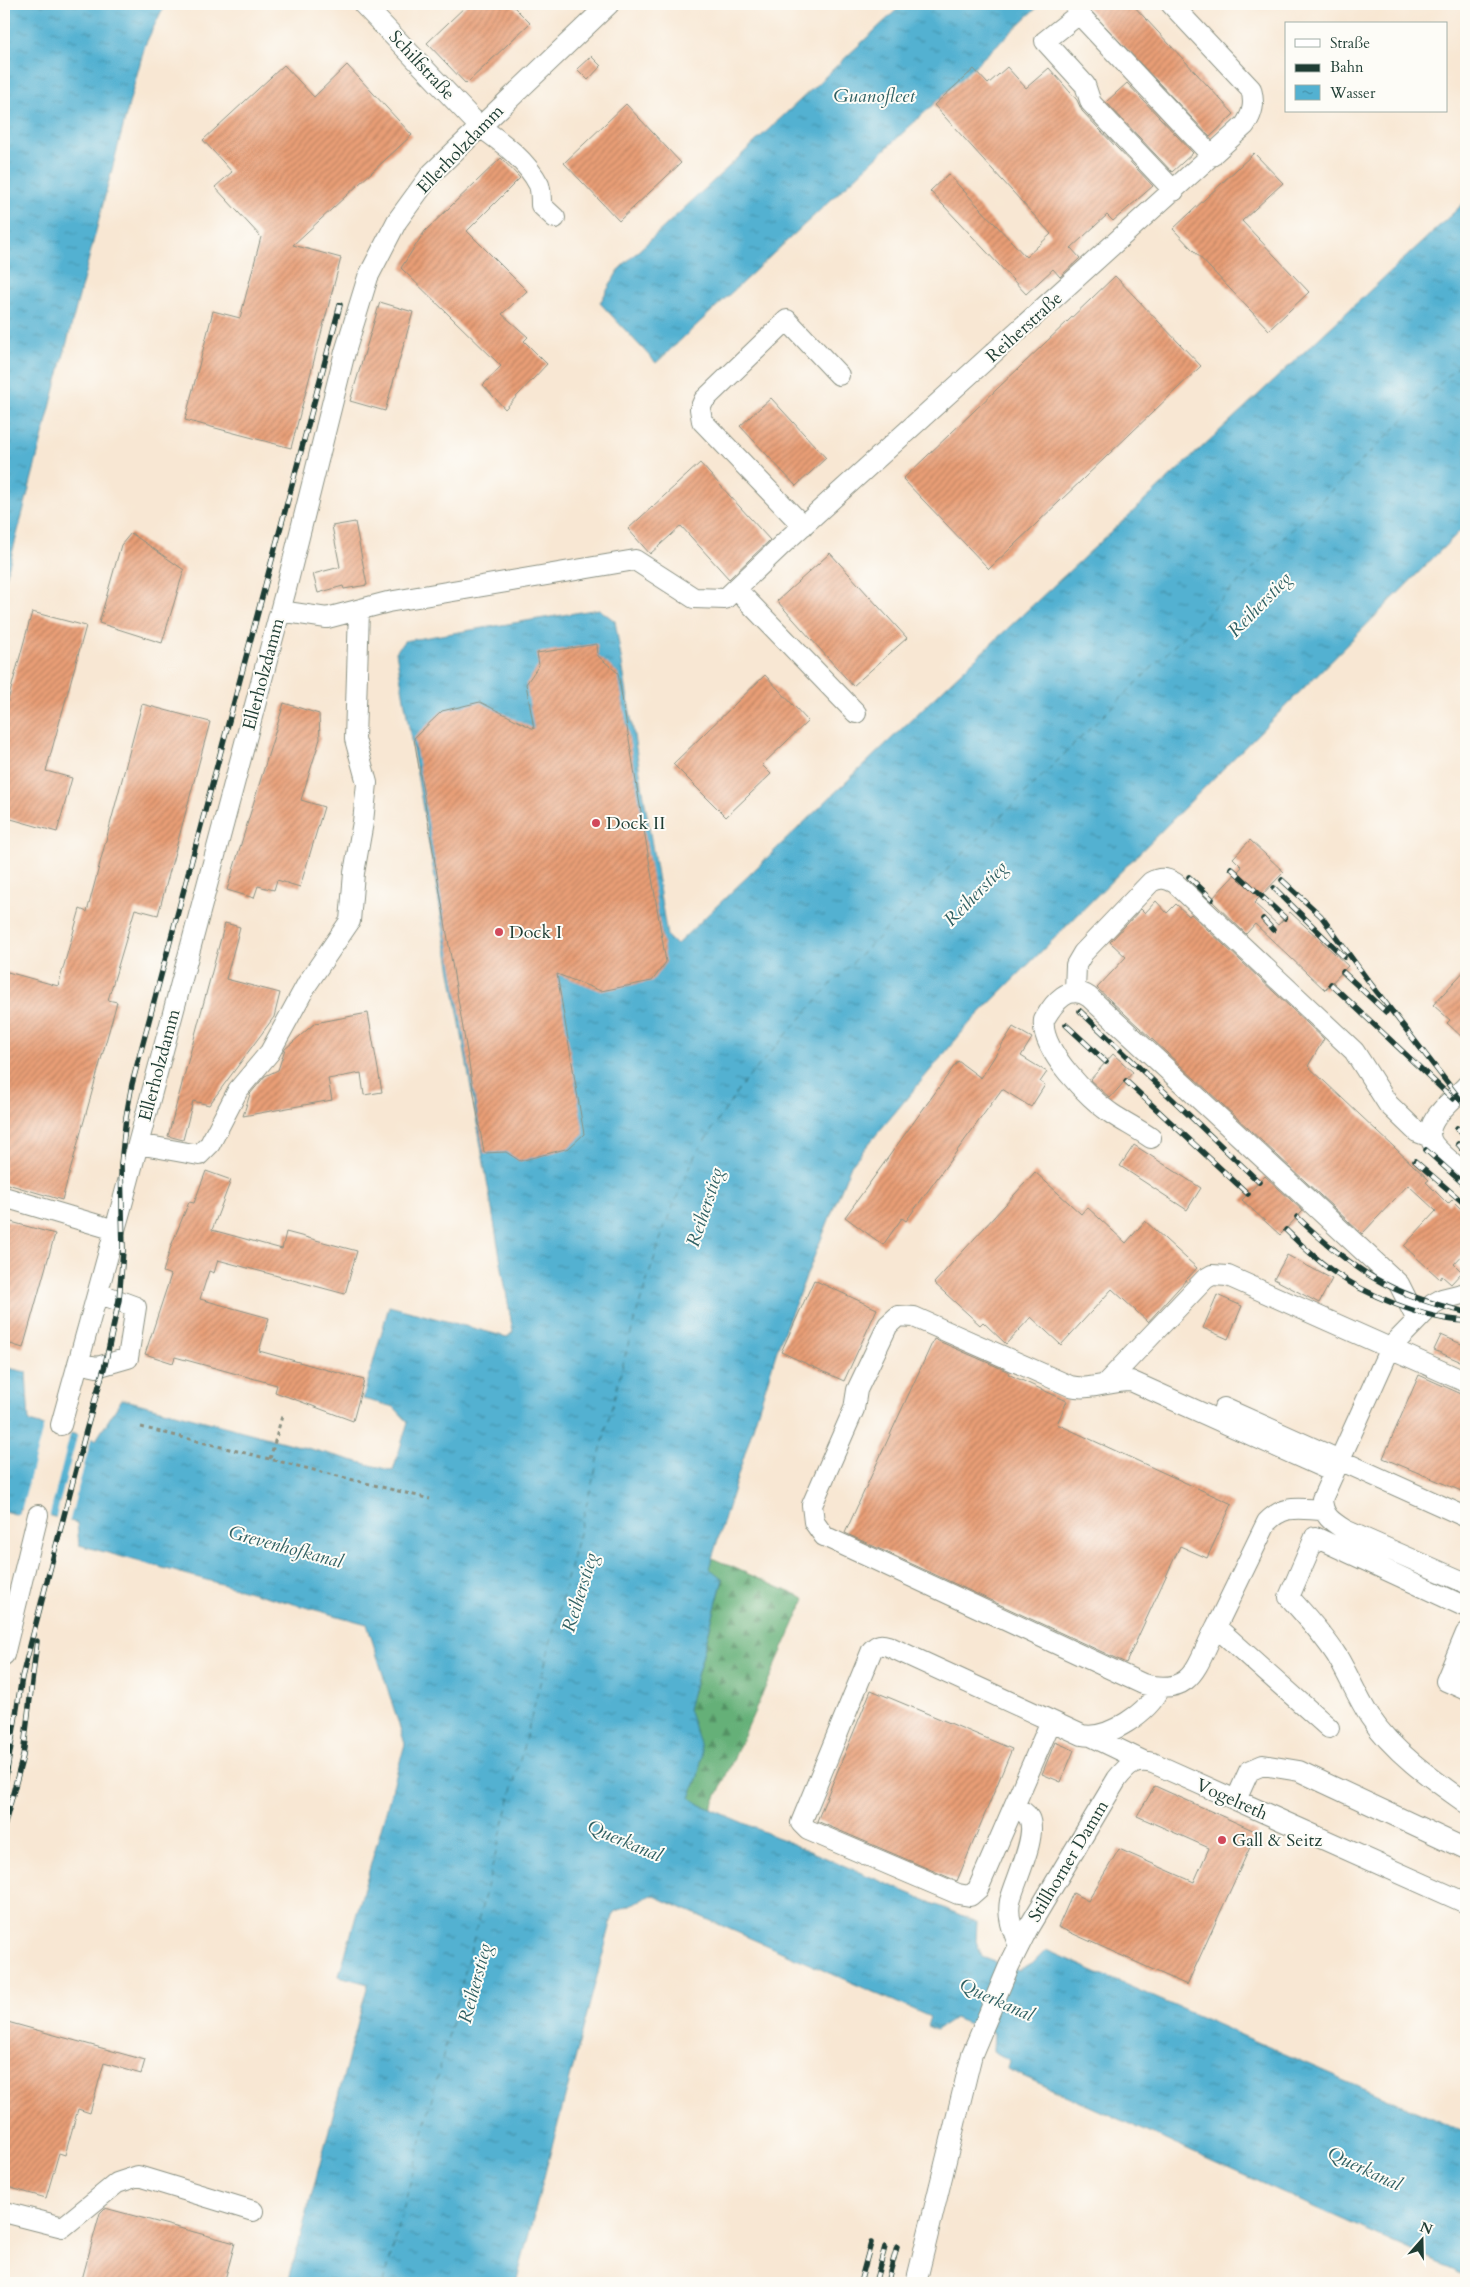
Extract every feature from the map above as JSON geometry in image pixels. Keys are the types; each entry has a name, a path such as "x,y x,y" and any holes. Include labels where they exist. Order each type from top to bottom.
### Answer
{"street":[{"name":"Schilfstraße","path":"363,4 480,127 502,142 530,172 540,187 541,205 555,218"},
{"name":"Ellerholzdamm","path":"61,1425 280,611 345,352 368,277 393,228 420,188 447,158 609,4"},
{"name":"Reiherstraße","path":"280,611 327,618 388,602 635,560 694,598 726,599 786,540 1174,191 1245,125 1252,116 1254,98 1251,89 1244,79 1171,4"},
{"path":"1174,191 1092,103 1086,85 1045,41 1078,14 1212,156"},
{"path":"803,526 702,421 700,409 704,400 787,320 839,375"},
{"path":"736,589 856,713"},
{"path":"138,1144 199,1155 210,1144 238,1090 270,1052 307,984 350,921 354,872 363,822 367,783 355,739 359,610"},
{"path":"1075,991 1076,965 1083,953 1151,882 1156,879 1168,879 1175,883 1354,1051 1388,1104 1417,1132 1430,1137"},
{"path":"1151,1138 1111,1114 1092,1098 1073,1079 1052,1049 1046,1035 1044,1020 1064,996 1075,991 1082,992 1089,997 1399,1284 1417,1320"},
{"path":"1466,1088 1433,1122 1429,1130 1434,1145 1466,1175"},
{"path":"4,1197 115,1230"},
{"path":"1119,1382 1132,1356 1205,1279 1220,1274 1466,1382"},
{"path":"1399,1284 1442,1299"},
{"path":"78,1363 97,1367 128,1358 136,1307 98,1293"},
{"path":"1466,1293 1442,1299 1417,1320 1390,1348 1322,1499 1322,1510 1328,1519 1345,1530 1466,1583"},
{"path":"1178,1387 1119,1382 1089,1388 1070,1386 914,1317 898,1316 888,1325 857,1390 854,1409 815,1495 812,1514 818,1530 832,1541 1142,1684 1160,1688 1172,1688 1189,1679 1268,1522 1276,1513 1287,1509 1322,1510"},
{"path":"1132,1356 1135,1368 1178,1387 1336,1465"},
{"path":"1119,1382 1466,1517"},
{"path":"4,1655 38,1515"},
{"path":"1466,1607 1315,1537 1289,1597 1314,1624 1336,1656 1370,1717 1384,1735 1429,1777 1466,1803"},
{"path":"1216,1627 1329,1728"},
{"path":"1466,1633 1446,1681 1466,1690"},
{"name":"Vogelreth","path":"1014,1807 978,1889 970,1896 964,1896 808,1830 801,1823 872,1650 881,1644 1051,1721 1091,1736 1138,1762 1153,1763 1466,1903"},
{"path":"1091,1736 1100,1735 1139,1714 1156,1698 1160,1688"},
{"path":"1019,1946 1010,1922 1010,1902 1026,1851 1031,1824 1025,1813 1014,1807 1051,1721"},
{"name":"Stillhorner Damm","path":"916,2283 972,2054 1009,1966 1117,1779 1138,1762"},
{"path":"1236,1800 1249,1771 1263,1765 1298,1771 1466,1849"},
{"path":"4,2212 63,2227 117,2183 138,2176 253,2210"}],"path":[{"path":"270,1459 282,1416"},
{"path":"141,1427 430,1499"}],"green space":[{"path":"712,1558 805,1599 711,1809 690,1798 698,1776 688,1709 723,1580 708,1568"}],"water":[{"path":"4,4 165,4 145,45 4,585"},
{"name":"Guanofleet","path":"903,4 1041,4 656,363 600,303 619,269"},
{"path":"1466,201 1466,525 969,1024 851,1165 779,1344 709,1568 723,1579 688,1709 700,1744 702,1756 698,1776 690,1798 701,1805 977,1922 976,1941 982,1957 1019,1971 1032,1964 1046,1950 1466,2133 1466,2275 1007,2069 1009,2060 993,2051 994,2033 954,2018 936,2030 927,2026 930,2017 652,1895 614,1912 516,2283 288,2283 368,1984 339,1976 405,1744 367,1624 79,1545 77,1523 20,1508 18,1515 4,1511 4,1367 26,1372 29,1422 96,1440 122,1399 393,1471 408,1422 394,1407 363,1399 389,1306 507,1337 513,1332 396,652 404,641 599,609 615,621 667,936 676,945 961,672"}],"pier":[{"path":"44,1424 71,1431 49,1518 21,1511"},
{"path":"78,1433 92,1436 69,1523 55,1520"}],"building":[{"path":"468,4 511,4 530,23 466,84 427,43"},
{"path":"1084,4 1132,4 1234,114 1210,137"},
{"path":"591,56 601,66 588,80 577,69"},
{"path":"284,65 314,97 347,65 412,135 293,245 341,258 291,448 185,420 213,311 240,318 261,237 215,187 232,172 203,140"},
{"path":"1007,67 1026,88 1049,68 1077,100 1082,111 1153,186 1113,221 1107,215 1071,248 1080,258 1060,277 1053,269 1026,294 930,191 948,174 1026,257 1051,234 934,105 974,69 988,84"},
{"path":"1127,83 1193,153 1172,172 1106,102"},
{"path":"626,104 681,163 619,221 564,163"},
{"path":"1254,153 1283,183 1242,221 1309,292 1269,330 1173,229"},
{"path":"501,158 520,178 467,231 527,291 502,314 528,337 524,341 547,364 505,409 483,385 501,366 401,268 425,231"},
{"path":"1115,276 1201,366 989,569 903,479"},
{"path":"380,302 413,312 385,411 350,401"},
{"path":"771,398 826,458 796,486 740,426"},
{"path":"700,463 770,540 729,579 681,526 650,554 628,529"},
{"path":"355,522 367,585 344,589 343,586 318,593 313,574 340,567 332,526"},
{"path":"131,533 184,570 162,643 99,623 121,545"},
{"path":"830,553 907,638 853,686 777,601"},
{"path":"32,612 86,626 46,771 72,778 57,832 4,817 4,715"},
{"path":"597,644 598,656 618,673 666,962 652,981 601,991 557,974 584,1134 569,1148 520,1161 506,1152 484,1153 414,738 442,711 480,702 534,729 526,684 539,665 537,653"},
{"path":"765,675 808,721 762,765 771,774 726,817 673,764"},
{"path":"284,703 319,714 320,739 301,800 324,807 300,887 277,880 274,890 258,886 254,898 227,890"},
{"path":"142,704 210,722 158,915 135,909 108,1000 117,1002 62,1200 4,1183 4,971 58,986 80,909 87,912"},
{"path":"1250,840 1284,872 1254,903 1278,925 1290,912 1348,966 1325,990 1255,924 1246,934 1211,900 1242,867 1233,858"},
{"path":"1156,901 1167,913 1176,904 1189,916 1191,914 1324,1039 1308,1066 1429,1180 1426,1182 1448,1204 1452,1200 1466,1214 1466,1251 1454,1264 1462,1272 1451,1284 1442,1276 1440,1279 1404,1246 1436,1211 1408,1185 1362,1234 1097,988 1126,957 1110,942 1141,909 1145,913"},
{"path":"225,923 240,927 226,979 280,993 274,1017 209,1105 193,1101 183,1140 168,1136"},
{"path":"1466,969 1466,1041 1447,1023 1450,1020 1433,1005"},
{"path":"368,1013 382,1092 364,1095 361,1073 328,1079 332,1100 243,1116 250,1094 265,1076 278,1070 285,1049 315,1023"},
{"path":"1013,1027 1032,1038 1021,1056 1047,1072 1040,1082 1045,1085 1031,1107 1002,1089 906,1221 902,1218 883,1245 845,1217 958,1061 981,1078"},
{"path":"1113,1054 1133,1072 1110,1098 1090,1080"},
{"path":"1134,1145 1201,1188 1187,1210 1120,1166"},
{"path":"206,1171 231,1180 212,1230 282,1249 286,1232 357,1251 345,1294 218,1260 214,1273 209,1271 200,1299 269,1318 259,1351 364,1380 353,1421 275,1392 277,1385 175,1357 173,1363 145,1354 171,1275 163,1272 171,1246 189,1202 194,1203"},
{"path":"1035,1172 1081,1214 1087,1207 1126,1243 1145,1221 1197,1268 1148,1322 1112,1289 1061,1345 1031,1317 1006,1344 983,1322 980,1325 934,1283"},
{"path":"1265,1176 1303,1211 1280,1235 1242,1200"},
{"path":"4,1220 55,1234 23,1348 4,1342"},
{"path":"1287,1255 1332,1279 1319,1303 1274,1279"},
{"path":"814,1280 877,1309 844,1381 781,1352"},
{"path":"1217,1295 1242,1306 1228,1339 1203,1328"},
{"path":"1441,1335 1466,1346 1466,1364 1434,1350"},
{"path":"934,1339 1009,1372 1008,1374 1067,1401 1057,1424 1232,1504 1207,1558 1180,1546 1126,1663 845,1533"},
{"path":"1419,1375 1466,1396 1466,1493 1383,1458"},
{"path":"871,1690 1012,1749 957,1881 817,1821"},
{"path":"1055,1742 1074,1750 1061,1782 1042,1774"},
{"path":"1155,1786 1257,1832 1187,1985 1058,1927 1073,1893 1088,1901 1119,1849 1194,1882 1209,1848 1137,1816"},
{"path":"4,2021 145,2060 141,2074 104,2063 90,2113 78,2109 65,2155 59,2153 46,2198 4,2186"},
{"path":"105,2208 235,2243 224,2283 81,2283 100,2213"}],"ferry route":[{"path":"384,2283 635,1318 665,1225 695,1155 742,1085 830,985 1466,358"}],"railway":[{"path":"4,1789 22,1677 105,1365 119,1300 123,1251 121,1164 132,1084 340,305"},
{"path":"1231,868 1285,918"},
{"path":"1189,877 1212,899"},
{"path":"1282,880 1321,916 1466,1107"},
{"path":"1274,888 1344,957"},
{"path":"1263,919 1273,930"},
{"path":"1343,972 1386,1012"},
{"path":"1331,984 1453,1099"},
{"path":"1080,1011 1259,1182"},
{"path":"1066,1025 1106,1062"},
{"path":"1126,1081 1248,1194"},
{"path":"1457,1128 1466,1136"},
{"path":"1458,1144 1466,1153"},
{"path":"1426,1150 1466,1186"},
{"path":"1415,1161 1466,1205"},
{"path":"1297,1217 1336,1252 1374,1278 1415,1297 1466,1312"},
{"path":"1286,1230 1325,1265 1345,1279 1378,1297 1432,1316 1466,1321"},
{"path":"4,1827 23,1756 37,1641"},
{"path":"860,2283 871,2243"},
{"path":"875,2283 885,2247"},
{"path":"887,2283 897,2247"}],"place":[{"name":"Dock II","path":"596,823"},
{"name":"Dock I","path":"499,932"},
{"name":"Gall & Seitz","path":"1222,1840"}],"water label":[{"name":"Reiherstieg","path":"1259,604"},
{"name":"Reiherstieg","path":"975,893"},
{"name":"Reiherstieg","path":"704,1207"},
{"name":"Grevenhofkanal","path":"286,1546"},
{"name":"Reiherstieg","path":"579,1592"},
{"name":"Querkanal","path":"625,1840"},
{"name":"Reiherstieg","path":"474,1983"},
{"name":"Querkanal","path":"997,1999"},
{"name":"Querkanal","path":"1365,2168"}]}
